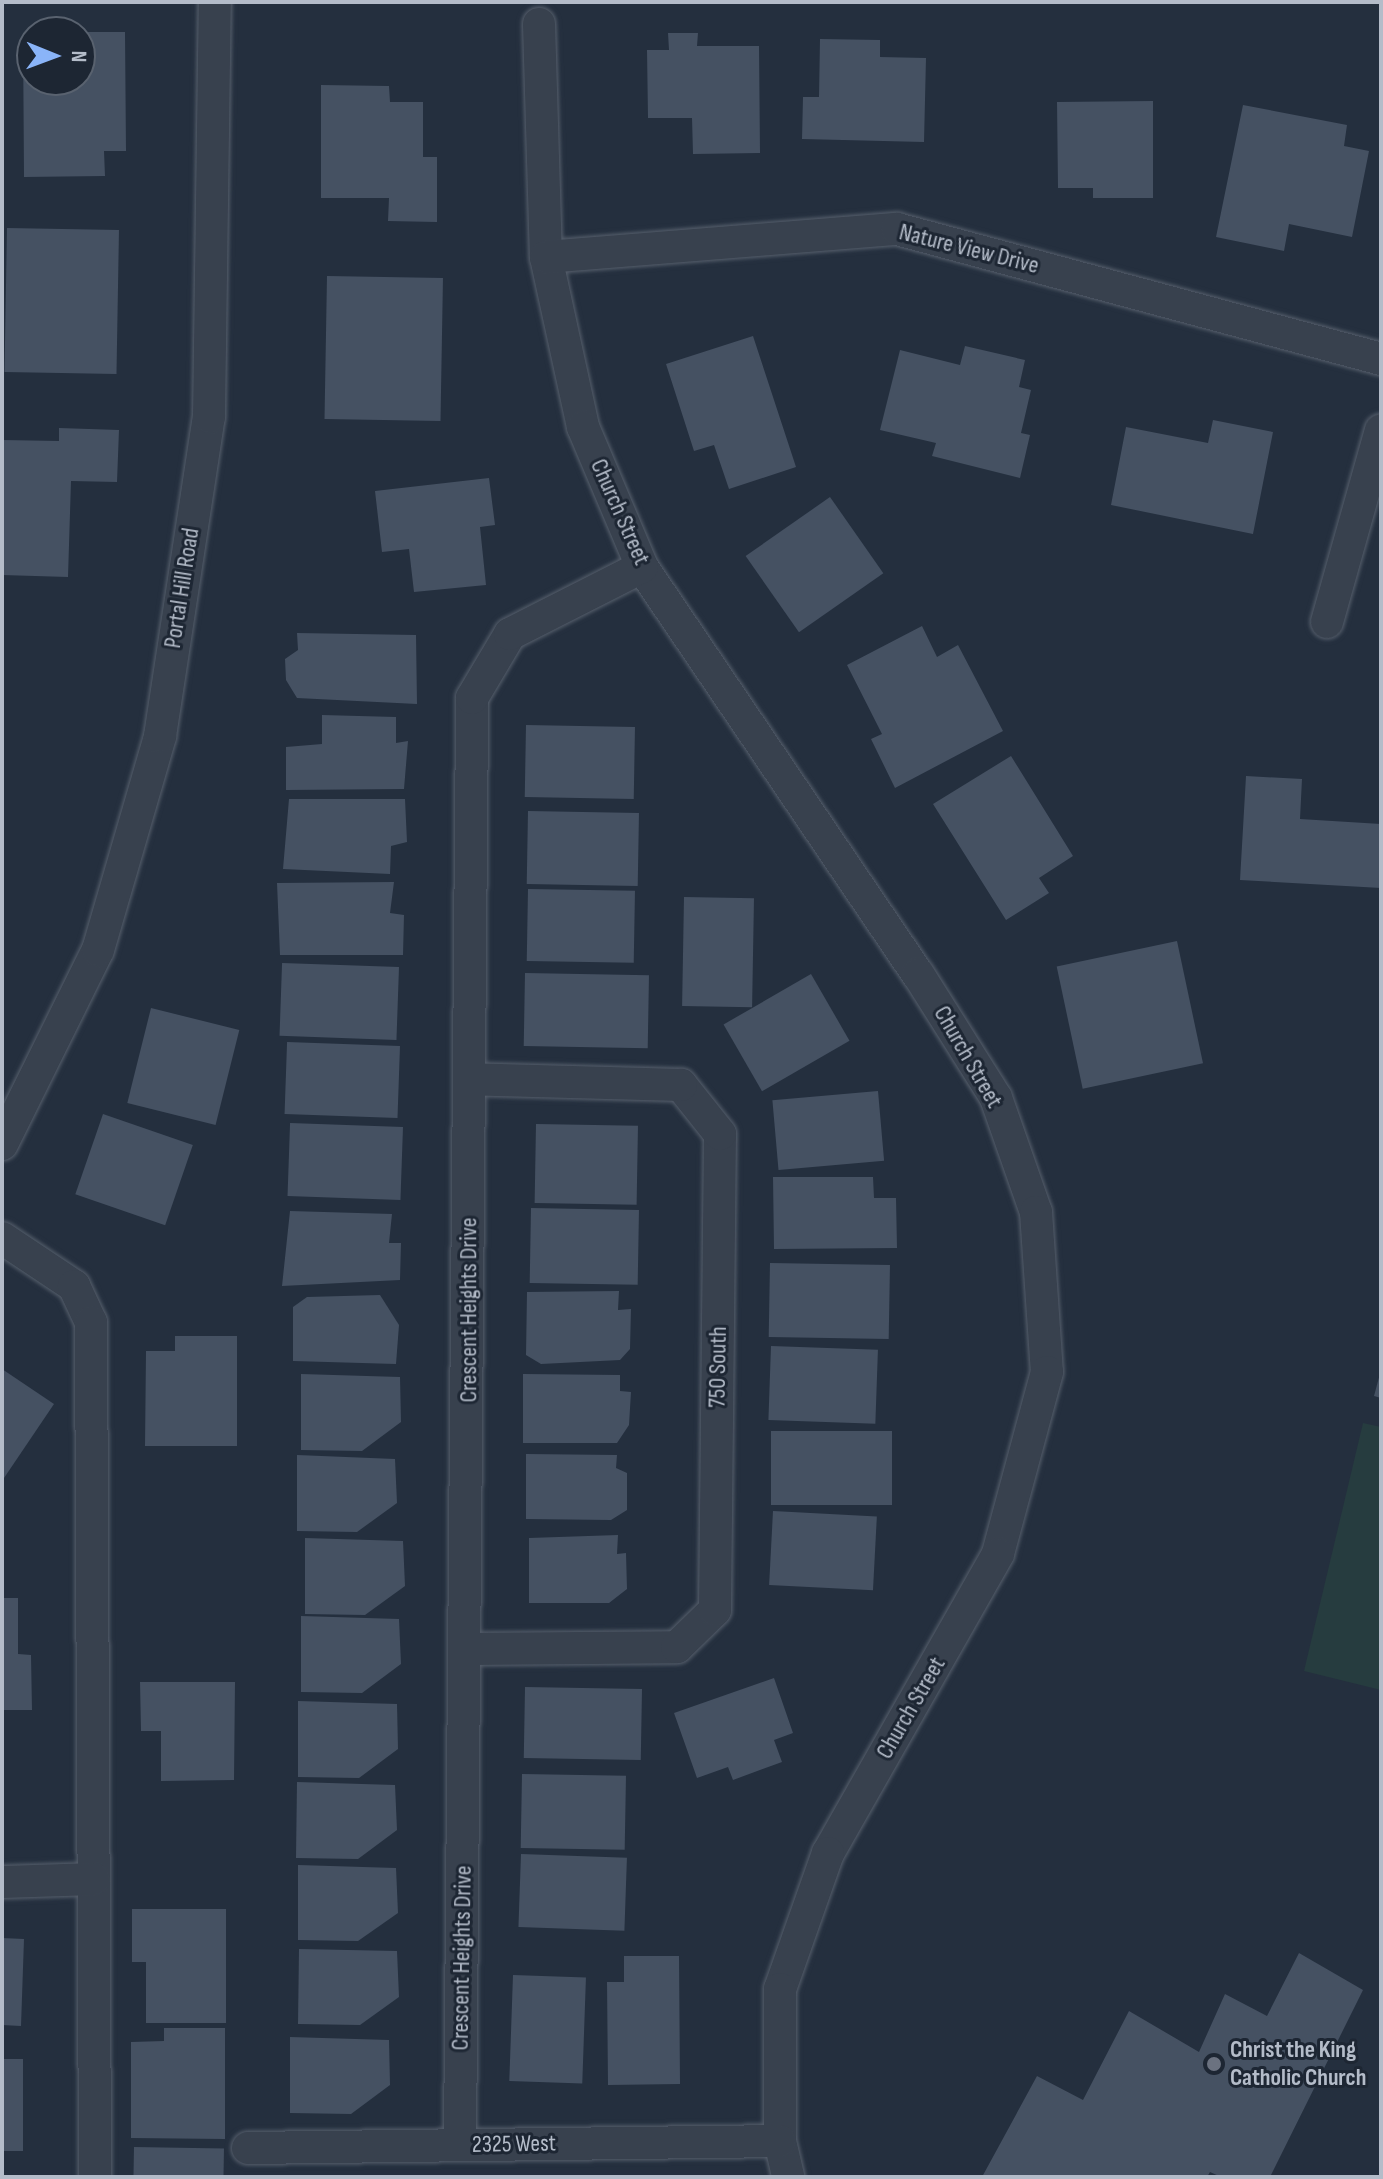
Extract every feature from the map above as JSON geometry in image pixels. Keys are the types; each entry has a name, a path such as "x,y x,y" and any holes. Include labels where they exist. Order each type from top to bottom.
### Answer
{"street":[{"name":"Portal Hill Road","path":"2,1144 98,950 160,736 209,417 215,2"},
{"name":"Church Street","path":"539,24 546,257 583,427 642,567 918,974 996,1098 1036,1212 1047,1372 998,1554 828,1853 780,1989 780,2141 788,2177"},
{"name":"Nature View Drive","path":"546,257 897,229 1381,359"},
{"path":"1327,622 1381,430"},
{"name":"Crescent Heights Drive","path":"460,2145 472,698 510,634 642,567"},
{"name":"750 South","path":"466,1649 677,1647 715,1610 720,1134 681,1085 471,1079"},
{"path":"2,1238 74,1286 91,1322 95,2177"},
{"path":"2,1882 94,1879"},
{"name":"2325 West","path":"248,2148 780,2141"}],"green space":[{"path":"1363,1423 1381,1427 1381,1690 1304,1671"}],"building":[{"path":"96,32 125,32 126,151 104,151 105,176 24,177 23,96 96,96"},
{"path":"668,33 698,33 697,46 759,46 760,153 693,154 692,118 648,118 647,50 669,50"},
{"path":"820,39 880,40 880,57 926,58 924,142 802,139 803,97 819,97"},
{"path":"321,85 389,86 390,102 423,102 423,157 437,157 437,222 388,221 389,198 321,198"},
{"path":"1153,101 1153,198 1093,198 1093,188 1058,188 1057,102"},
{"path":"1243,105 1347,125 1344,146 1369,151 1352,237 1289,224 1284,251 1216,237"},
{"path":"7,228 119,230 116,374 4,372"},
{"path":"327,276 443,278 440,421 325,419"},
{"path":"753,336 796,467 729,489 714,445 694,451 666,364"},
{"path":"965,346 1025,360 1019,387 1031,390 1021,433 1030,435 1020,478 932,456 936,443 880,430 900,350 960,365"},
{"path":"1213,420 1273,432 1253,534 1111,505 1126,427 1208,443"},
{"path":"59,428 119,430 117,482 71,481 68,577 2,575 2,440 59,441"},
{"path":"489,478 495,525 480,527 486,585 414,592 409,549 382,552 375,491"},
{"path":"830,497 883,573 799,632 746,556"},
{"path":"922,626 937,657 958,645 1003,731 895,788 871,739 882,734 847,665"},
{"path":"297,633 416,635 417,704 297,698 286,680 285,659 298,650"},
{"path":"322,715 396,717 396,743 408,741 404,789 286,790 286,747 322,744"},
{"path":"526,725 635,727 634,799 525,797"},
{"path":"1011,756 1073,856 1039,878 1049,893 1006,920 933,804"},
{"path":"1246,776 1302,779 1300,819 1381,824 1381,888 1240,880"},
{"path":"289,799 405,799 407,842 391,846 390,874 283,869"},
{"path":"528,811 639,813 638,886 527,884"},
{"path":"394,882 390,913 404,915 403,955 280,955 277,883"},
{"path":"528,889 635,891 634,963 527,961"},
{"path":"684,897 754,898 752,1007 682,1006"},
{"path":"1177,941 1203,1063 1083,1089 1057,967"},
{"path":"282,963 399,967 396,1040 280,1036"},
{"path":"525,973 649,975 648,1048 524,1046"},
{"path":"811,974 850,1041 762,1091 724,1024"},
{"path":"151,1008 239,1030 216,1125 127,1103"},
{"path":"287,1042 400,1046 397,1118 285,1114"},
{"path":"878,1091 884,1161 779,1170 772,1100"},
{"path":"103,1114 193,1145 165,1225 75,1194"},
{"path":"290,1123 403,1127 400,1200 288,1196"},
{"path":"536,1124 638,1126 637,1205 535,1203"},
{"path":"773,1177 873,1177 874,1198 896,1198 897,1248 774,1249"},
{"path":"531,1208 639,1210 638,1285 530,1283"},
{"path":"290,1211 392,1214 389,1243 401,1243 400,1280 282,1286"},
{"path":"770,1263 890,1265 889,1339 769,1337"},
{"path":"619,1291 618,1310 631,1309 630,1349 620,1360 541,1364 526,1355 527,1292"},
{"path":"380,1295 399,1325 396,1364 293,1361 293,1307 307,1297"},
{"path":"175,1336 237,1336 237,1446 145,1446 146,1351 175,1351"},
{"path":"771,1346 878,1350 875,1424 768,1420"},
{"path":"2,1369 54,1404 2,1481"},
{"path":"1381,1370 1381,1398 1374,1396"},
{"path":"301,1374 400,1377 401,1422 362,1451 301,1450"},
{"path":"523,1374 620,1375 620,1391 631,1392 629,1425 617,1443 523,1443"},
{"path":"771,1431 892,1431 892,1505 771,1505"},
{"path":"526,1454 617,1455 616,1468 627,1473 627,1510 611,1520 526,1519"},
{"path":"297,1455 395,1459 397,1503 357,1532 297,1531"},
{"path":"773,1511 877,1516 873,1590 769,1585"},
{"path":"618,1535 617,1554 626,1553 627,1589 609,1603 529,1603 529,1538"},
{"path":"305,1538 403,1541 405,1586 365,1615 305,1614"},
{"path":"2,1598 18,1598 18,1654 31,1655 32,1710 2,1710"},
{"path":"301,1616 399,1619 401,1664 362,1693 301,1692"},
{"path":"774,1678 793,1733 774,1740 782,1762 733,1780 728,1767 697,1778 674,1713"},
{"path":"140,1682 235,1682 234,1780 161,1781 161,1731 141,1731"},
{"path":"525,1687 642,1689 641,1760 524,1758"},
{"path":"298,1701 397,1704 398,1749 359,1778 298,1777"},
{"path":"522,1774 626,1776 625,1850 521,1848"},
{"path":"297,1782 395,1785 397,1830 358,1859 296,1858"},
{"path":"521,1854 627,1858 624,1931 518,1927"},
{"path":"298,1865 396,1868 398,1913 358,1941 298,1940"},
{"path":"132,1909 226,1909 226,2023 146,2023 146,1962 132,1962"},
{"path":"2,1938 24,1939 21,2026 2,2025"},
{"path":"299,1949 397,1951 399,1997 360,2025 298,2024"},
{"name":"Christ the King Catholic Church","path":"1299,1953 1363,1990 1270,2177 1221,2177 1210,2172 1207,2177 982,2177 1037,2076 1083,2100 1129,2011 1199,2052 1225,1994 1267,2016"},
{"path":"624,1956 679,1956 680,2084 608,2085 607,1982 624,1982"},
{"path":"513,1975 586,1978 582,2083 509,2081"},
{"path":"164,2028 225,2028 225,2139 131,2138 131,2042 164,2041"},
{"path":"290,2037 389,2040 390,2085 351,2114 290,2113"},
{"path":"2,2059 23,2059 23,2151 2,2151"},
{"path":"134,2147 224,2149 223,2177 133,2177"}],"place":[{"name":"Christ the King Catholic Church","path":"1214,2064"}]}
